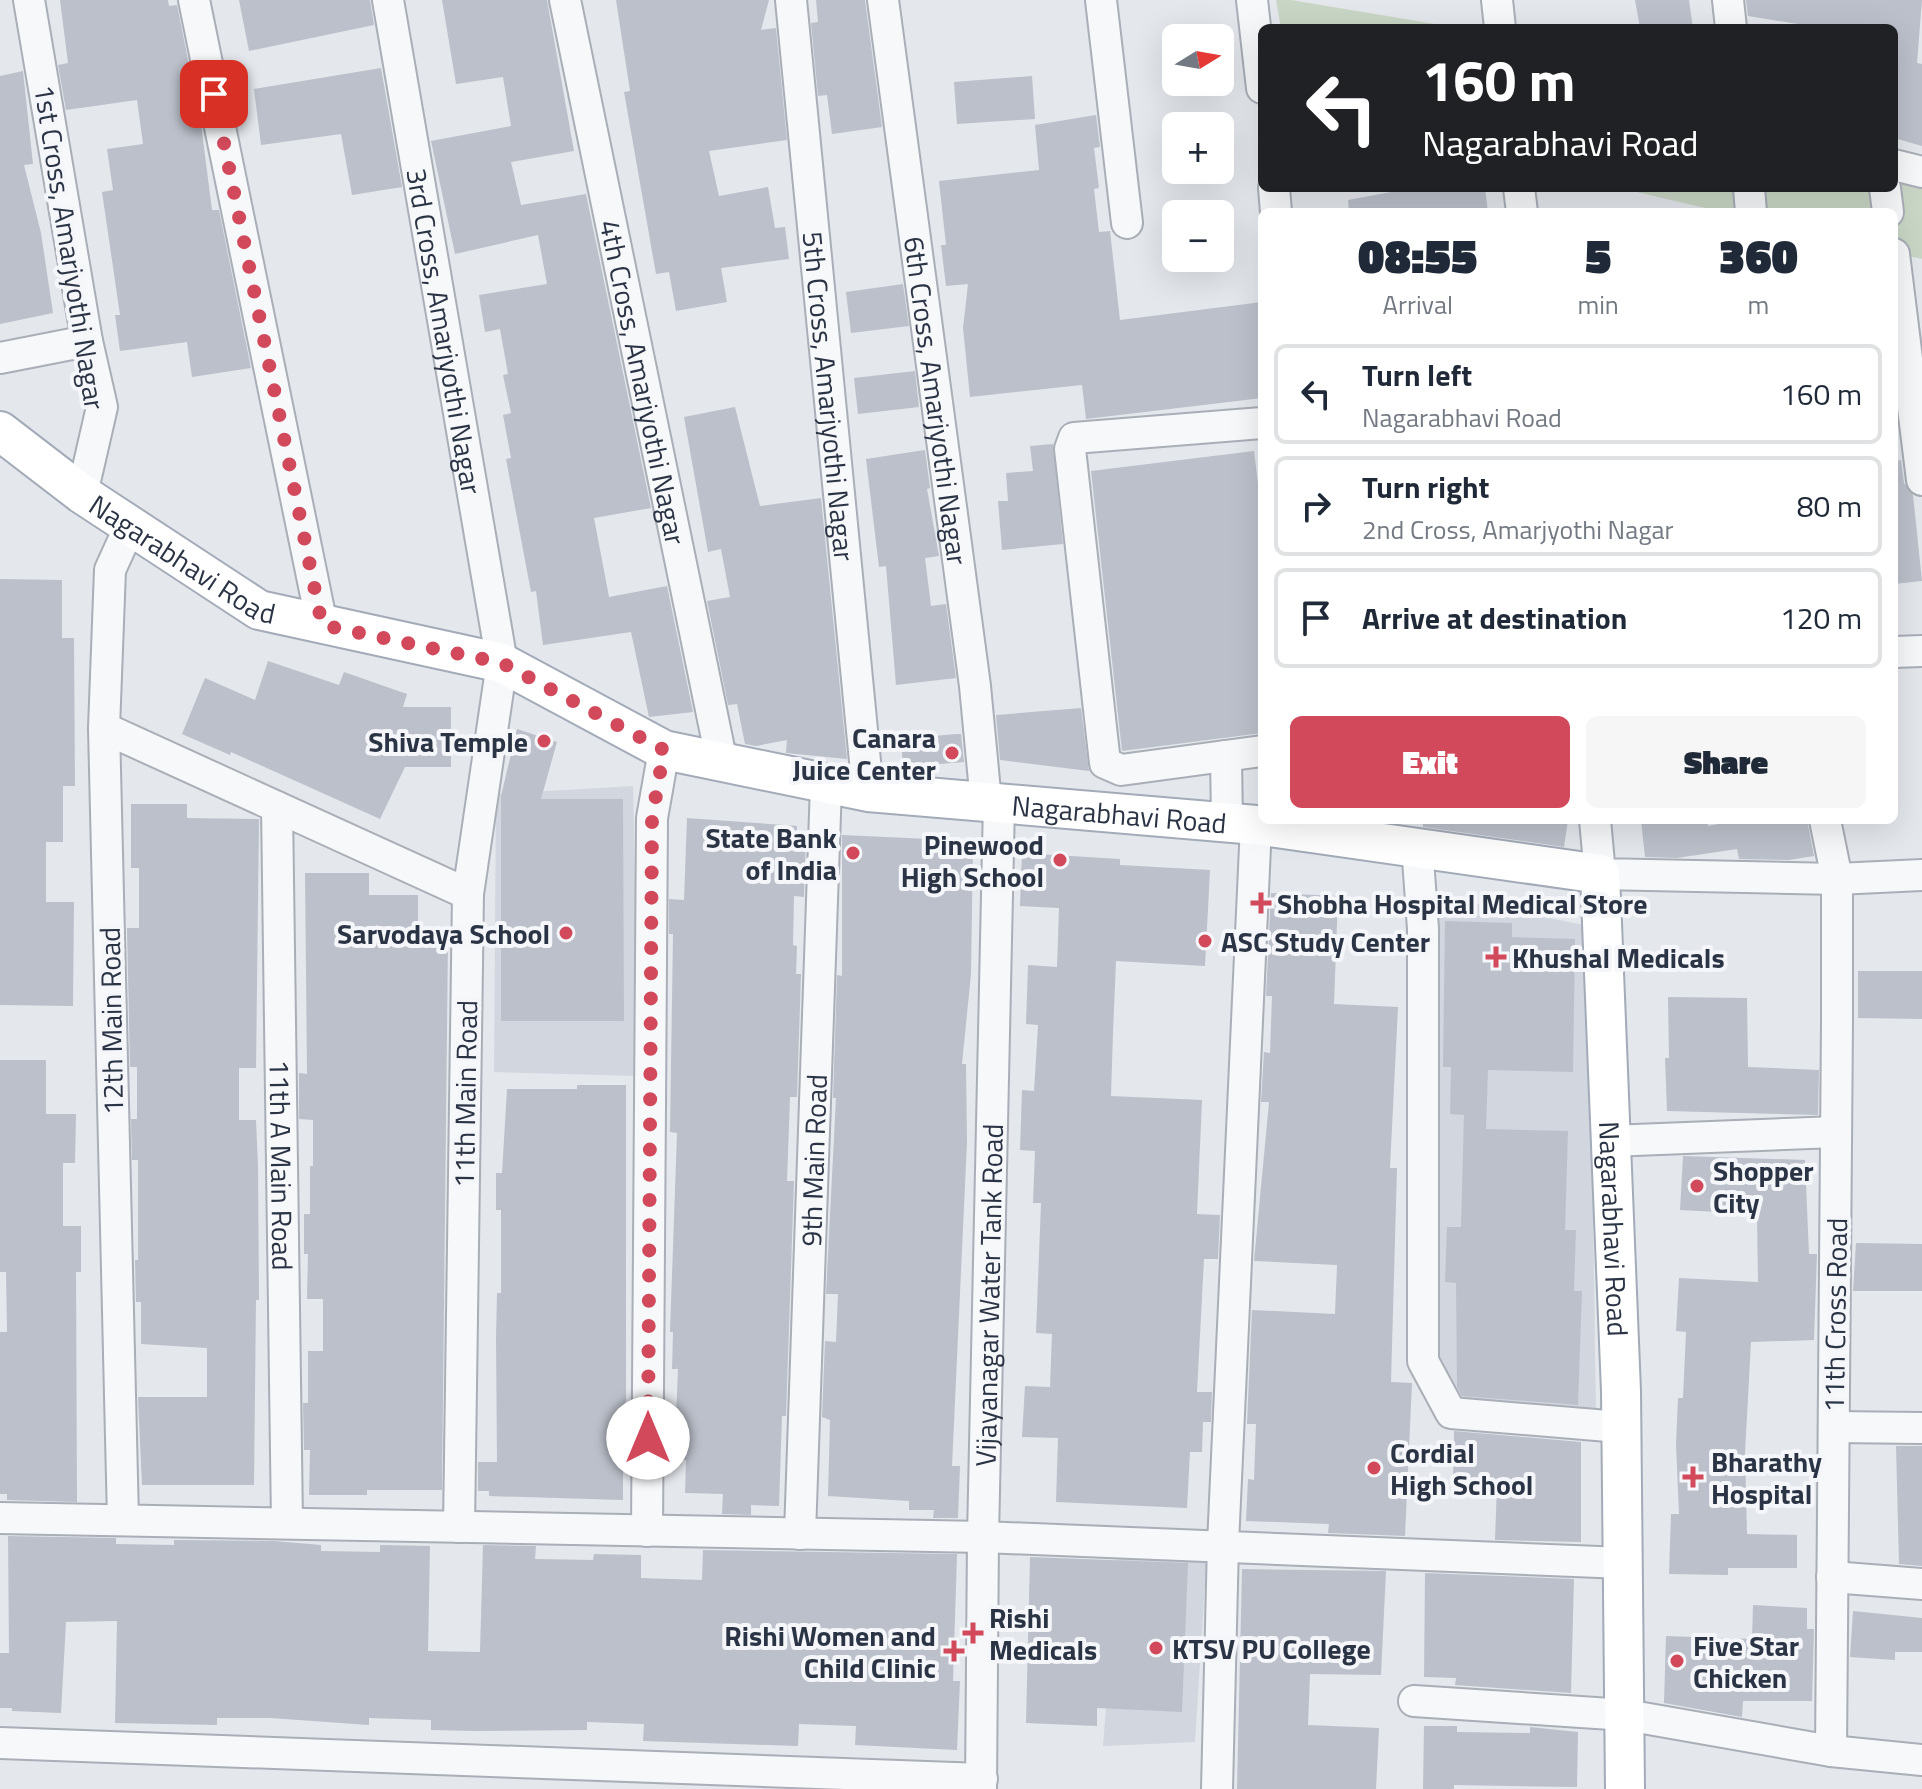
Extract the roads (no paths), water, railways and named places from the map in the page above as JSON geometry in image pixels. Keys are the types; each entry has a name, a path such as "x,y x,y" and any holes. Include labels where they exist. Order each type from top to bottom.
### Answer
{"main road":[{"name":"Nagarabhavi Road","path":"0,431 82,494 259,610 502,663 664,750 868,792 1241,823 1417,845 1600,874 1624,1563 1625,1789"}],"street":[{"name":"1st Cross, Amarjyothi Nagar","path":"29,0 87,341 102,407 82,494"},
{"path":"194,0 322,625"},
{"name":"3rd Cross, Amarjyothi Nagar","path":"388,0 502,663"},
{"name":"4th Cross, Amarjyothi Nagar","path":"565,0 722,763"},
{"name":"5th Cross, Amarjyothi Nagar","path":"791,0 868,792"},
{"name":"6th Cross, Amarjyothi Nagar","path":"883,0 993,803"},
{"path":"1101,0 1127,223"},
{"path":"1252,0 1258,53"},
{"path":"1497,0 1500,24"},
{"path":"1728,0 1731,24"},
{"path":"1898,166 1922,172"},
{"path":"1898,286 1922,480"},
{"path":"0,358 87,341"},
{"path":"1258,423 1074,438 1070,449 1105,763 1121,770 1258,752"},
{"name":"12th Main Road","path":"123,1520 104,728 110,570 130,526"},
{"path":"1898,652 1922,651"},
{"name":"11th Main Road","path":"459,1527 468,894 502,663"},
{"path":"104,728 468,894"},
{"path":"647,1531 652,818 664,750"},
{"path":"1217,1789 1241,823 1226,756"},
{"name":"9th Main Road","path":"800,1534 826,785"},
{"name":"Vijayanagar Water Tank Road","path":"982,1784 993,803"},
{"name":"11th A Main Road","path":"277,807 287,1523"},
{"path":"1595,824 1600,874 1837,879 1922,875"},
{"name":"11th Cross Road","path":"1826,824 1837,879 1831,1751"},
{"path":"1417,845 1423,929 1423,1361 1451,1413 1620,1427"},
{"path":"1610,1141 1836,1132"},
{"path":"1834,1427 1922,1428"},
{"path":"0,1518 983,1537 1223,1544 1624,1563"},
{"path":"1832,1577 1922,1584"},
{"path":"1414,1701 1626,1715 1831,1751 1922,1760"},
{"path":"0,1743 982,1784"}],"place":[{"name":"Shiva Temple","path":"544,741"},
{"name":"Canara Juice Center","path":"952,753"},
{"name":"State Bank of India","path":"853,853"},
{"name":"Pinewood High School","path":"1060,860"},
{"name":"Shobha Hospital Medical Store","path":"1261,903"},
{"name":"Sarvodaya School","path":"566,933"},
{"name":"ASC Study Center","path":"1205,941"},
{"name":"Khushal Medicals","path":"1496,957"},
{"name":"Shopper City","path":"1697,1186"},
{"name":"Cordial High School","path":"1374,1468"},
{"name":"Bharathy Hospital","path":"1693,1477"},
{"name":"Rishi Medicals","path":"973,1633"},
{"name":"KTSV PU College","path":"1156,1648"},
{"name":"Rishi Women and Child Clinic","path":"954,1651"},
{"name":"Five Star Chicken","path":"1677,1661"}]}
